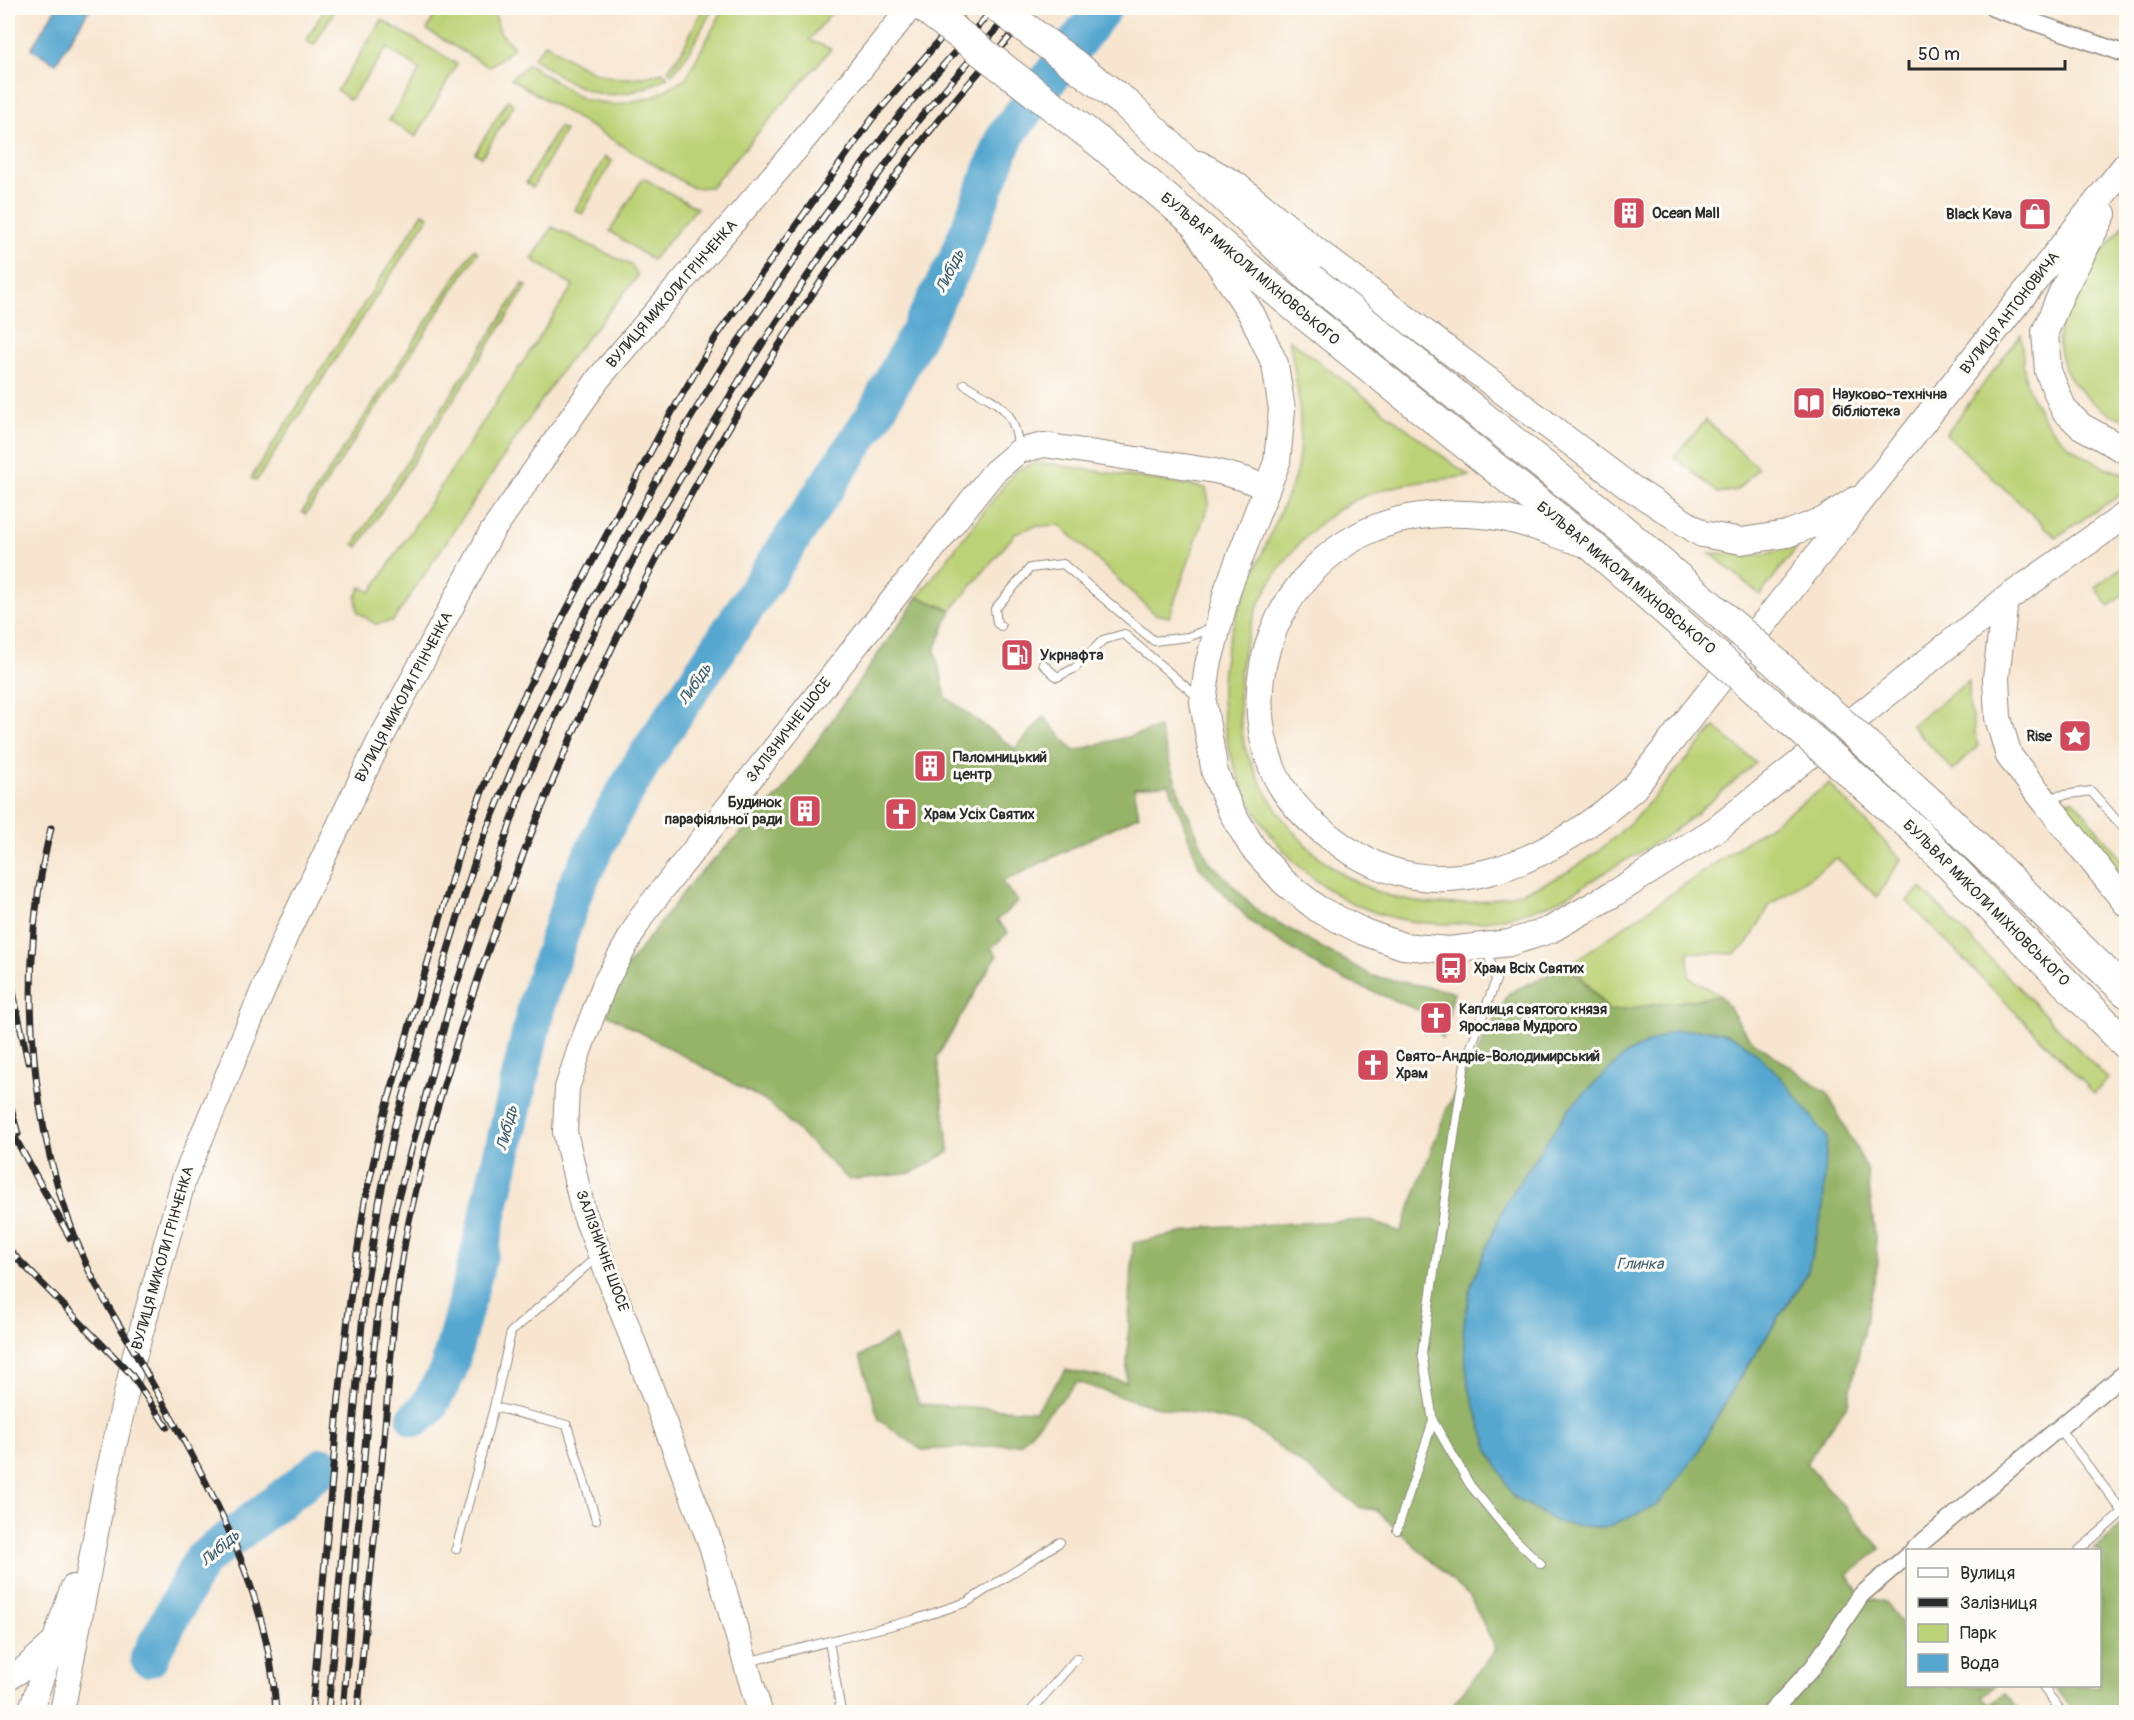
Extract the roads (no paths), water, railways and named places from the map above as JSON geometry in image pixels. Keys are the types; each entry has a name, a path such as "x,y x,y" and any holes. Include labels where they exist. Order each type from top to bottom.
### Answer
{"highway":[{"name":"БУЛЬВАР МИКОЛИ МІХНОВСЬКОГО","path":"925,8 1098,141 1295,307 1592,546 1915,830 2127,1044"},
{"name":"БУЛЬВАР МИКОЛИ МІХНОВСЬКОГО","path":"999,8 1124,102 1311,279 1609,518 1755,644 1934,805 2127,992"}],"main road":[{"name":"ВУЛИЦЯ МИКОЛИ ГРІНЧЕНКА","path":"62,1713 103,1496 135,1354 184,1179 287,933 378,744 486,543 599,378 797,148 910,8"},
{"path":"1178,152 1236,185 1319,253 1630,487 1701,534 1742,541 1787,534 1824,520 1872,489"},
{"path":"2127,167 2061,294 2045,332 2048,371 2064,410 2081,426 2127,451"},
{"name":"ВУЛИЦЯ АНТОНОВИЧА","path":"1592,546 1484,515 1427,516 1399,520 1372,530 1329,555 1300,583 1282,608 1269,638 1261,671 1259,705 1263,738 1274,771 1292,802 1318,828 1347,850 1380,867 1414,878 1452,879 1492,872 1530,858 1567,839 1602,816 1634,788 2127,167"},
{"path":"1188,217 1252,315 1275,364 1282,410 1277,462 1239,557 1217,626 1203,702 1215,773 1231,811 1253,848 1284,882 1318,909 1364,932 1403,946 1449,950 1486,947 1550,930 1718,828 2005,600 2127,515"},
{"path":"1019,451 1044,446 1056,447 1215,471 1245,479 1266,488"},
{"name":"ЗАЛІЗНИЧНЕ ШОСЕ","path":"760,1713 711,1545 601,1252 583,1210 565,1132 567,1088 605,983 643,914 994,472 1019,451"},
{"path":"2005,600 1996,678 1998,718 2009,756 2046,805 2127,903"},
{"name":"ВУЛИЦЯ МИКОЛИ ГРІНЧЕНКА","path":"30,1713 103,1496"},
{"path":"8,1678 55,1642"}],"street":[{"path":"1993,8 2127,54"},
{"path":"1915,1549 2127,1372"},
{"path":"1771,1713 1813,1666 1861,1595 1906,1558"}],"lane":[{"path":"964,384 1006,410 1017,428 1019,451"},
{"path":"1001,626 997,623 995,609 1030,568 1063,564 1154,641 1188,637 1217,626"},
{"path":"1043,664 1057,677 1075,668 1103,640 1124,634 1203,702"},
{"path":"2046,805 2057,796 2091,791 2127,831"},
{"path":"1486,947 1496,980 1465,1063 1422,1353 1433,1421 1470,1485 1511,1535 1541,1564"},
{"path":"456,1549 494,1407 511,1332 601,1252"},
{"path":"494,1407 567,1425 596,1520"},
{"path":"1397,1530 1433,1421"},
{"path":"2059,1428 2123,1512 2081,1549"},
{"path":"746,1662 913,1620 967,1602 1059,1542"},
{"path":"829,1641 841,1713"},
{"path":"1030,1713 1077,1658"},
{"path":"2043,1687 2062,1713"}],"water":[{"path":"56,8 90,8 56,63 31,49"},
{"name":"Глинка","path":"1675,1030 1711,1030 1732,1036 1748,1046 1778,1075 1827,1138 1823,1209 1807,1274 1737,1382 1695,1457 1657,1506 1604,1528 1558,1523 1513,1496 1489,1450 1468,1385 1463,1328 1472,1282 1505,1204 1569,1108 1627,1053"}],"waterway":[{"name":"Либідь","path":"416,1418 427,1409 448,1371 479,1254 538,1000 575,889 609,820 642,763 875,414 956,262 1006,135 1103,8"},
{"name":"Либідь","path":"149,1658 201,1561 324,1466"}],"railway":[{"path":"312,1712 339,1397 350,1300 365,1201 383,1119 462,843 500,745 565,613 669,417 716,337 872,119 967,8"},
{"path":"328,1712 364,1301 379,1203 395,1124 478,851 519,752 582,619 687,424 731,352 825,215 901,113 994,8"},
{"path":"343,1712 370,1386 379,1302 396,1206 451,1001 521,792 578,664 648,532 751,361 838,230 920,118 1015,8"},
{"path":"358,1712 393,1328 406,1237 429,1136 460,1031 537,820 582,714 631,609 684,507 741,407 802,309 868,214 949,107 1035,8"},
{"path":"51,828 40,882 33,938 31,994 33,1050 40,1106 51,1161 67,1215 91,1275 201,1473 243,1565 259,1613 270,1661 276,1712"},
{"path":"8,968 28,1062"},
{"path":"8,1097 18,1134"},
{"path":"8,1125 70,1238"},
{"path":"8,1249 131,1374 167,1427"}],"place":[{"name":"Ocean Mall","path":"1629,213"},
{"name":"Black Kava","path":"2035,214"},
{"name":"Науково-технічна бібліотека","path":"1809,403"},
{"name":"Укрнафта","path":"1017,655"},
{"name":"Rise","path":"2075,736"},
{"name":"Паломницький центр","path":"930,766"},
{"name":"Будинок парафіяльної ради","path":"805,811"},
{"name":"Храм Усіх Святих","path":"901,814"},
{"name":"Храм Всіх Святих","path":"1451,968"},
{"name":"Каплиця святого князя Ярослава Мудрого","path":"1436,1018"},
{"name":"Свято-Андріє-Володимирський Храм","path":"1373,1065"}]}
